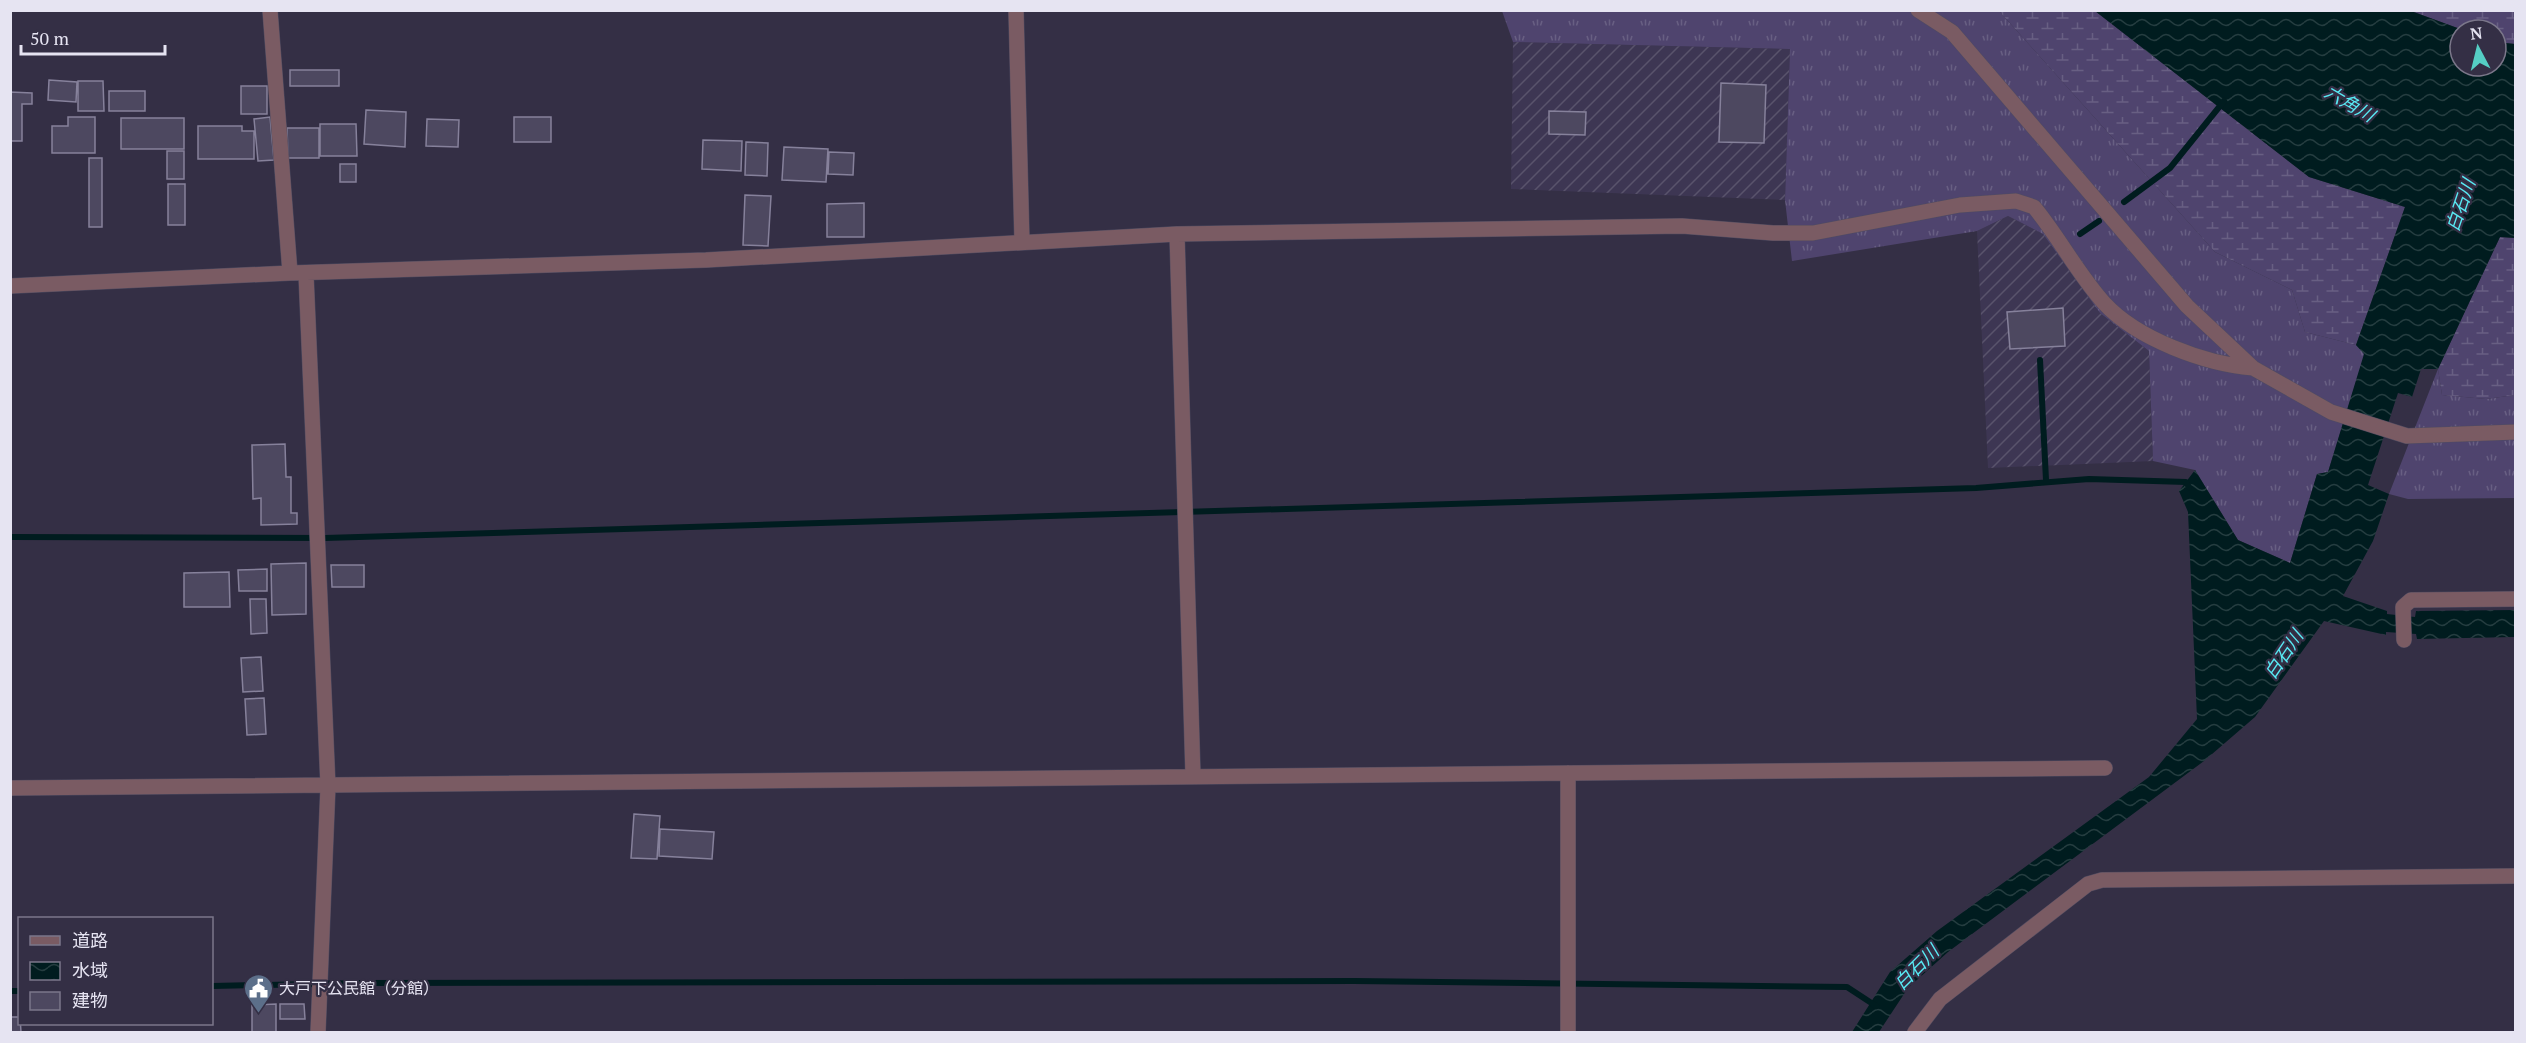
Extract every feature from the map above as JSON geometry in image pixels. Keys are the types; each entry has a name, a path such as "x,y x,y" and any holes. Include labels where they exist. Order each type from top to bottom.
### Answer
{"street":[{"path":"270,10 298,274 316,545 328,786 318,1032"},
{"path":"1016,10 1022,242"},
{"path":"1918,10 1952,32 2187,306 2253,368 2331,412 2407,436 2516,432"},
{"path":"10,286 706,260 1177,234 1682,226 1773,233 1813,233 1960,205 2016,201 2034,207 2106,304 2155,340 2235,367 2253,368"},
{"path":"1177,234 1193,776"},
{"path":"2404,640 2403,607 2411,600 2516,599"},
{"path":"10,788 2105,768"},
{"path":"1568,773 1568,1032"},
{"path":"1915,1032 1940,999 2088,884 2102,880 2516,876"}],"shaded area":[{"path":"1513,42 1790,49 1785,200 1511,189"},
{"path":"2008,216 2043,234 2100,313 2149,351 2153,461 1988,468 1977,231"}],"green space":[{"path":"1502,11 1999,11 2215,252 2292,290 2305,332 2356,345 2365,353 2328,472 2317,474 2290,563 2238,540 2195,470 2153,461 2149,351 2100,313 2043,234 2008,216 1977,231 1792,261 1785,200 1790,49 1513,42"},
{"path":"1999,11 2095,11 2309,177 2405,207 2356,345 2305,332 2292,290 2215,252"},
{"path":"2411,11 2515,11 2515,44 2508,43 2508,18 2448,18 2448,25"},
{"path":"2500,237 2515,238 2515,395 2486,399 2442,395 2438,369"},
{"path":"2438,369 2442,395 2486,399 2515,395 2515,498 2408,499 2389,494"}],"water":[{"path":"2095,11 2411,11 2448,25 2448,78 2508,78 2508,43 2515,44 2515,238 2500,237 2438,369 2421,369 2412,397 2398,393 2368,485 2389,494 2373,541 2343,596 2387,611 2387,614 2415,617 2416,611 2515,610 2515,637 2417,639 2416,634 2386,632 2386,635 2324,621 2255,717 2204,761 1948,952 1908,988 1879,1032 1852,1032 1890,972 1937,931 2149,777 2197,719 2188,512 2179,491 2195,470 2238,540 2290,563 2317,474 2328,472 2364,354 2356,345 2405,207 2309,177"}],"building":[{"path":"290,70 339,70 339,86 290,86"},
{"path":"49,80 77,82 76,102 48,100"},
{"path":"78,81 103,81 104,111 78,111"},
{"path":"1721,83 1766,85 1764,143 1719,142"},
{"path":"241,86 267,86 267,114 241,114"},
{"path":"109,91 145,91 145,111 109,111"},
{"path":"10,92 32,93 32,104 22,104 22,141 10,141"},
{"path":"366,110 406,112 405,147 364,144"},
{"path":"1549,111 1586,112 1585,135 1549,134"},
{"path":"68,117 95,117 95,153 52,153 52,126 68,126"},
{"path":"270,117 274,160 258,161 254,119"},
{"path":"514,117 551,117 551,142 514,142"},
{"path":"121,118 184,118 184,149 121,149"},
{"path":"427,119 459,120 458,147 426,146"},
{"path":"320,124 356,124 357,156 320,156"},
{"path":"198,126 242,126 242,131 254,131 254,159 198,159"},
{"path":"287,128 319,128 319,158 288,158"},
{"path":"703,140 742,141 741,171 702,169"},
{"path":"746,142 768,143 767,176 745,175"},
{"path":"784,147 828,149 826,182 782,180"},
{"path":"167,151 184,151 184,179 167,179"},
{"path":"829,152 854,153 853,175 828,174"},
{"path":"89,158 102,158 102,227 89,227"},
{"path":"340,164 356,164 356,182 340,182"},
{"path":"168,184 185,184 185,225 168,225"},
{"path":"745,195 771,196 768,246 743,245"},
{"path":"864,203 864,237 827,237 827,204"},
{"path":"2063,308 2065,346 2010,349 2007,312"},
{"path":"285,444 286,477 291,477 291,513 297,513 297,524 261,525 261,498 253,499 252,445"},
{"path":"306,563 306,614 272,615 271,564"},
{"path":"331,565 364,565 364,587 332,587"},
{"path":"267,569 267,591 239,591 238,570"},
{"path":"229,572 230,607 184,607 184,573"},
{"path":"250,599 266,599 267,633 251,634"},
{"path":"261,657 263,691 243,692 241,658"},
{"path":"264,698 266,734 247,735 245,699"},
{"path":"634,814 660,816 657,859 631,858"},
{"path":"660,829 714,832 712,859 659,856"},
{"path":"276,1004 276,1032 252,1032 252,1005"},
{"path":"280,1004 304,1004 305,1019 280,1019"},
{"path":"11,1017 18,1017 21,1032 10,1032"}],"waterway":[{"path":"2124,202 2170,168 2224,101"},
{"path":"2080,234 2099,221"},
{"path":"2040,360 2046,480"},
{"path":"10,537 325,538 1976,488 2089,479 2186,482 2189,487"},
{"path":"213,986 360,983 1354,981 1847,987 1876,1006"},
{"path":"10,991 18,991"}],"place":[{"name":"大戸下公民館（分館）","path":"258,1014"}],"water label":[{"name":"六角川","path":"2350,103"},
{"name":"白石川","path":"2460,205"},
{"name":"白石川","path":"2283,654"},
{"name":"白石川","path":"1916,967"}]}
